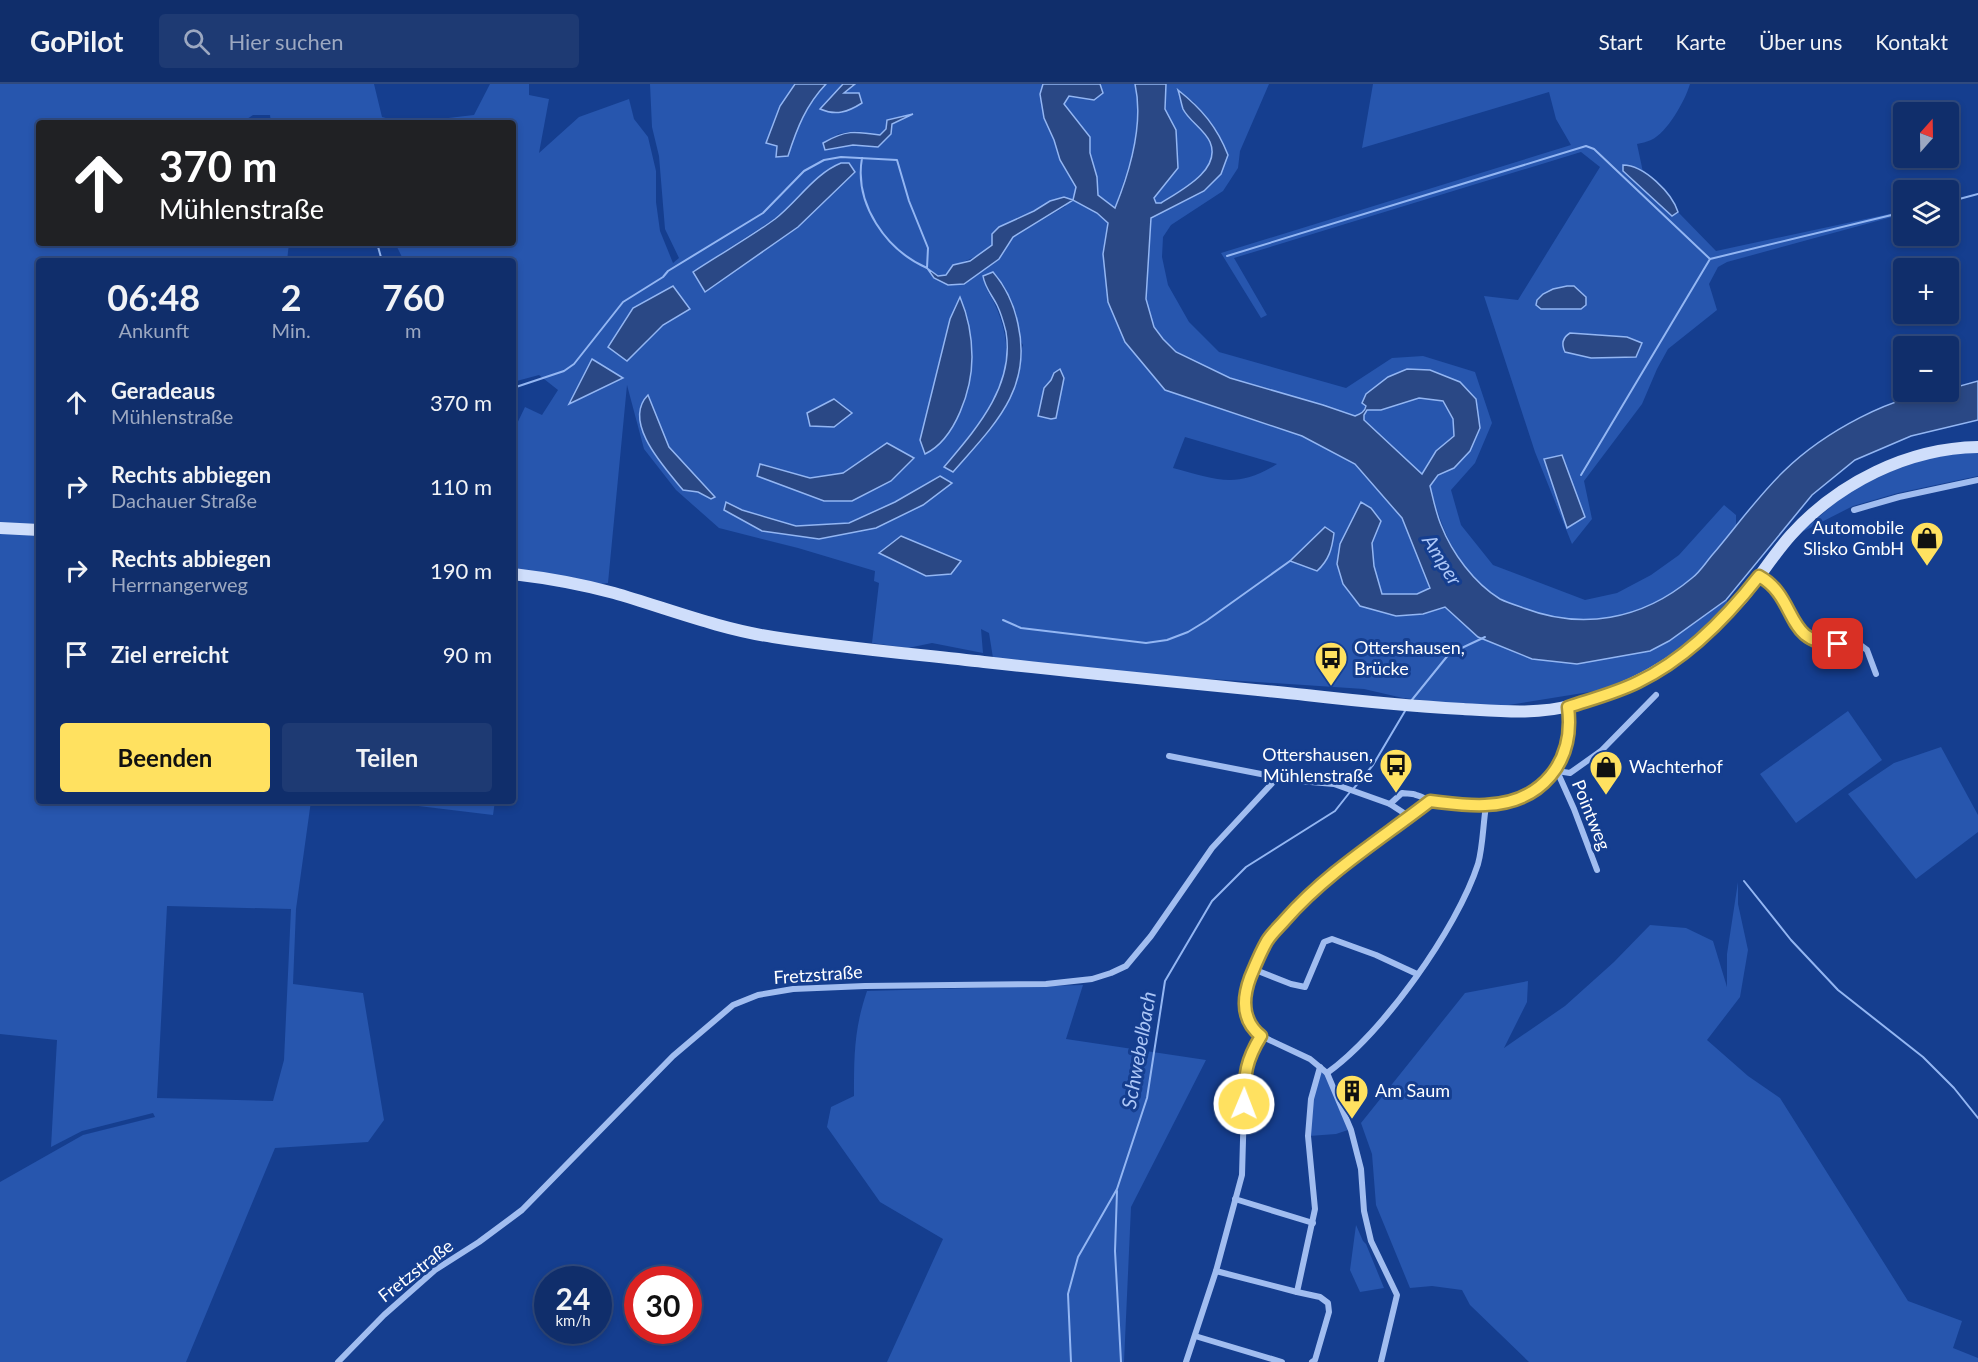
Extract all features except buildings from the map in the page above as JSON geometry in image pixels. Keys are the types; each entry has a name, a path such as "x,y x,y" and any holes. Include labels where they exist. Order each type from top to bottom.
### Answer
{"main road":[{"path":"516,575 599,589 706,621 768,636 1048,670 1407,705 1532,711 1568,707 1612,693 1639,682 1663,668 1726,615 1739,602 1790,536 1819,507 1846,487 1891,466 1927,453 1978,447"},
{"path":"0,528 36,530"}],"street":[{"path":"1854,510 1899,497 1978,480"},
{"path":"1759,576 1776,587 1791,612 1796,626 1810,639 1822,644 1859,644 1867,650 1876,674"},
{"path":"1557,771 1570,773 1601,751 1656,695"},
{"path":"1389,804 1402,793 1415,794 1430,801 1485,806 1522,798 1557,771 1568,739 1570,719 1568,707"},
{"path":"1168,756 1276,779 1334,784 1389,804 1410,817"},
{"name":"Pointweg","path":"1557,771 1597,870"},
{"name":"Fretzstraße","path":"338,1362 384,1314 435,1270 479,1242 522,1210 673,1056 733,1005 758,995 793,989 1046,984 1092,979 1111,973 1126,966 1151,936 1212,848 1276,779"},
{"path":"1381,1362 1397,1295 1371,1241 1364,1211 1361,1169 1351,1130 1327,1073 1310,1059 1261,1036 1253,1029 1244,1006 1244,996 1253,969 1268,940 1302,901 1430,801"},
{"path":"1327,1073 1348,1058 1373,1030 1417,974 1456,916 1479,862 1485,806"},
{"path":"1253,969 1305,987 1324,942 1332,939 1376,955 1417,974"},
{"path":"1186,1362 1216,1271 1242,1175 1245,1070 1252,1050 1261,1036"},
{"path":"1297,1292 1315,1209 1308,1136 1311,1099 1320,1067"},
{"path":"1235,1199 1313,1223"},
{"path":"1216,1271 1320,1297 1328,1303 1329,1312 1315,1360 1312,1362"},
{"path":"1195,1336 1282,1362"}],"shaded area":[{"path":"0,84 374,84 382,117 394,120 271,120 270,115 253,115 246,120 205,120 202,118 198,120 36,120 36,246 289,246 287,258 36,258 36,804 311,804 296,909 293,984 363,993 384,1120 368,1142 275,1148 186,1362 0,1362 0,1182 83,1135 155,1117 153,1113 82,1131 51,1147 57,1040 0,1034","holes":["167,906 291,909 284,1060 273,1101 157,1098"]},
{"path":"490,84 529,84 529,95 549,99 539,153 579,117 629,99 634,119 648,137 656,171 656,202 660,231 673,263 679,258 665,229 659,156 652,127 650,84 795,84 778,112 769,135 767,143 777,146 776,157 788,155 803,117 826,84 843,84 820,109 837,113 852,109 862,103 843,94 855,84 1043,84 1040,94 1044,118 1060,161 1076,187 1074,200 1097,213 1108,223 1103,254 1108,302 1125,342 1165,390 1302,436 1355,464 1402,518 1431,588 1417,594 1382,594 1374,566 1372,543 1381,521 1343,584 1423,614 1445,607 1478,637 1669,641 1726,600 1731,606 1665,660 1608,689 1490,708 1403,698 1364,689 1165,676 993,658 989,633 981,629 983,653 932,643 908,648 872,643 879,583 874,581 875,571 719,528 676,490 644,449 627,385 608,583 600,584 516,570 516,426 525,407 542,415 558,390 539,375 516,381 516,258 402,258 396,246 516,246 516,120 431,120 474,115","holes":["909,116 892,124 878,147 853,145 825,150 838,134 856,131 880,136 886,129 887,120","798,199 705,291 694,271 774,219","1050,201 1066,206 1013,237 999,259 964,284 934,278 929,269 939,276 946,275 953,265 980,254","984,285 1023,345 997,421 944,467 974,431 996,395 1006,360 1006,342 995,304","960,298 968,323 971,346 966,395 937,370 950,319","633,308 690,309 663,325 627,361 608,347","648,395 669,447 715,497 711,499 698,492 683,490","1185,437 1277,464 1263,472 1237,480 1214,478 1173,468","887,443 824,501 760,465 810,478 843,473","726,502 742,510 796,526 849,523 895,502 876,528 762,531"]},
{"path":"1100,84 1135,84 1138,100 1134,147 1115,208 1098,195 1097,177 1090,153 1090,137 1064,104 1069,96 1103,93"},
{"path":"1166,84 1269,84 1240,151 1238,168 1223,191 1171,225 1163,237 1162,257 1168,285 1189,322 1219,352 1346,388 1392,358 1423,356 1475,372 1492,423 1475,463 1451,490 1461,525 1493,565 1585,600 1617,593 1651,575 1679,555 1724,505 1736,515 1736,526 1710,560 1692,578 1666,597 1635,612 1615,618 1572,620 1556,618 1512,605 1500,599 1476,579 1459,558 1442,523 1430,486 1438,475 1454,468 1460,382 1366,406 1361,414 1355,416 1230,378 1175,352 1154,327 1146,299 1151,218 1204,191 1228,155 1194,102 1178,91 1182,107 1208,138 1212,148 1211,158 1206,168 1189,185 1161,203 1155,203 1154,198 1178,168 1176,130 1165,109"},
{"path":"1373,84 1690,84 1680,107 1663,131 1651,140 1637,144 1643,172 1628,165 1623,171 1672,216 1678,212 1716,251 1893,213 1893,217 1727,262 1718,267 1709,284 1717,310 1668,349 1642,404 1584,481 1592,519 1572,544 1535,452 1484,296 1518,300 1600,167 1581,152 1234,258 1267,315 1261,318 1221,253 1571,145 1556,119 1549,92 1362,148"},
{"path":"1419,398 1443,400 1453,419 1454,436 1436,451 1422,474 1364,420 1367,410 1381,410"},
{"path":"1978,452 1978,476 1898,493 1853,506 1800,533 1848,492 1892,471 1928,458"},
{"path":"1848,711 1882,760 1796,823 1760,774"},
{"path":"1941,747 1978,815 1978,832 1916,879 1848,794 1894,763"},
{"path":"402,804 495,804 493,815"},
{"path":"1738,882 1738,904 1748,950 1740,997 1707,1040 1748,1076 1780,1098 1908,1301 1962,1321 1953,1348 1978,1358 1978,1362 1529,1362 1470,1305 1462,1290 1432,1286 1410,1288 1376,1205 1372,1154 1361,1123 1465,993 1528,981 1527,1002 1504,1048 1565,1006 1614,962 1650,925 1686,928 1713,941 1727,987 1727,954"},
{"path":"1083,985 1066,1039 1206,1060 1131,1207 1124,1362 887,1362 943,1239 880,1202 827,1127 831,1107 854,1096 859,1018 867,991"},
{"path":"1320,1069 1326,1074 1348,1130 1336,1134 1309,1136 1312,1099"},
{"path":"1356,1225 1384,1288 1360,1292 1350,1270"}],"water":[{"path":"795,84 826,84 803,117 788,156 776,157 777,146 766,143 780,106"},
{"path":"843,84 855,84 844,93 859,93 862,103 842,112 820,109"},
{"name":"Amper","path":"1043,84 1100,84 1103,93 1094,100 1069,96 1064,104 1090,137 1090,153 1097,177 1098,195 1115,208 1126,179 1137,131 1135,84 1166,84 1165,109 1176,130 1178,168 1154,198 1156,203 1161,203 1188,186 1210,162 1212,152 1210,142 1183,109 1178,90 1194,104 1214,127 1228,155 1221,174 1204,191 1151,218 1146,299 1154,327 1176,352 1230,378 1355,416 1362,413 1366,406 1362,403 1366,394 1388,377 1407,369 1430,370 1460,382 1476,399 1480,428 1470,451 1454,468 1438,475 1430,486 1441,525 1451,546 1465,566 1481,585 1500,599 1513,604 1544,614 1588,619 1632,612 1653,604 1695,576 1774,481 1800,457 1838,430 1896,402 1959,402 1959,386 1978,381 1978,420 1911,436 1855,460 1812,495 1726,600 1669,641 1650,651 1577,664 1532,659 1478,637 1445,607 1423,614 1396,616 1360,606 1343,584 1337,564 1340,544 1361,502 1371,508 1381,521 1372,543 1374,566 1382,594 1417,594 1430,588 1402,518 1355,464 1302,436 1165,390 1125,342 1108,302 1103,254 1108,223 1097,213 1073,200 1076,187 1060,160 1044,118 1040,94","holes":["1419,398 1443,401 1453,419 1454,436 1436,451 1422,474 1364,420 1364,415 1367,410 1381,410"]},
{"path":"913,114 892,124 891,134 878,147 853,145 825,150 823,143 838,136 857,132 880,135 886,129 887,120"},
{"path":"841,163 849,163 855,172 798,227 705,292 693,272 775,219 814,181"},
{"path":"1623,165 1640,170 1656,181 1670,197 1678,212 1672,216 1623,171"},
{"path":"1064,197 1073,200 1013,237 999,259 964,284 948,285 934,278 927,268 938,276 946,275 953,265 970,261 992,245 992,234 999,227 1050,201"},
{"path":"993,272 1006,290 1018,324 1021,347 1020,368 1015,388 1006,406 982,439 953,472 944,467 980,422 999,388 1005,371 1006,332 983,276"},
{"path":"673,286 690,309 663,325 627,361 608,347 633,308"},
{"path":"1574,286 1586,297 1586,305 1581,309 1541,309 1536,305 1537,300 1543,294"},
{"path":"960,297 971,341 969,384 953,425 936,447 925,454 920,440 950,319"},
{"path":"1570,333 1627,337 1642,343 1636,357 1591,358 1565,352 1563,341"},
{"path":"592,359 623,378 569,404"},
{"path":"1060,369 1064,378 1056,418 1038,416 1044,388 1054,373"},
{"path":"648,395 669,447 715,497 711,499 698,492 683,490 657,458 643,431 640,418 641,406"},
{"path":"834,399 852,413 834,427 810,426 807,413"},
{"path":"887,443 914,458 891,481 852,501 824,501 757,476 760,464 810,478 843,473"},
{"path":"1562,455 1585,517 1567,528 1544,459"},
{"path":"940,476 952,483 923,505 876,528 819,539 762,531 724,510 726,502 742,510 796,526 849,523 895,502"},
{"path":"1325,527 1334,533 1333,539 1327,558 1317,571 1290,561"},
{"path":"901,536 961,561 951,574 926,576 879,553"}],"waterway":[{"path":"1227,256 1586,146 1594,149 1710,259 1893,215"},
{"path":"516,387 564,371 574,364 623,302 663,277 668,271 763,213 804,171 824,160 841,157 862,158"},
{"path":"862,158 897,160 909,201 928,248 927,268 898,250 876,224 863,192 862,158"},
{"path":"1959,199 1978,194"},
{"path":"378,246 381,258"},
{"path":"1581,475 1710,259"},
{"path":"1003,620 1021,628 1146,643 1167,640 1188,632 1206,621 1290,561"},
{"name":"Schwebelbach","path":"1411,701 1449,654 1485,637"},
{"name":"Schwebelbach","path":"1354,788 1373,765 1405,711"},
{"name":"Schwebelbach","path":"1071,1362 1068,1294 1078,1257 1117,1189 1147,1098 1165,981 1212,901 1246,867 1335,811 1350,792"},
{"path":"1744,881 1791,940 1838,990 1923,1057 1954,1088 1978,1118"},
{"path":"1117,1191 1115,1251 1121,1362"}],"place":[{"name":"Automobile Slisko GmbH","path":"1927,567"},
{"name":"Ottershausen, Brücke","path":"1331,687"},
{"name":"Ottershausen, Mühlenstraße","path":"1396,794"},
{"name":"Wachterhof","path":"1606,796"},
{"name":"Am Saum","path":"1352,1120"}],"route":[{"path":"1244,1104 1245,1070 1252,1050 1261,1036 1253,1029 1244,1006 1244,996 1253,969 1268,940 1278,928 1302,901 1336,872 1430,801 1485,806 1522,798 1535,790 1557,771 1564,756 1570,719 1568,707 1639,682 1663,668 1726,615 1759,576 1776,587 1791,612 1796,626 1810,639 1822,644 1838,644"}]}
